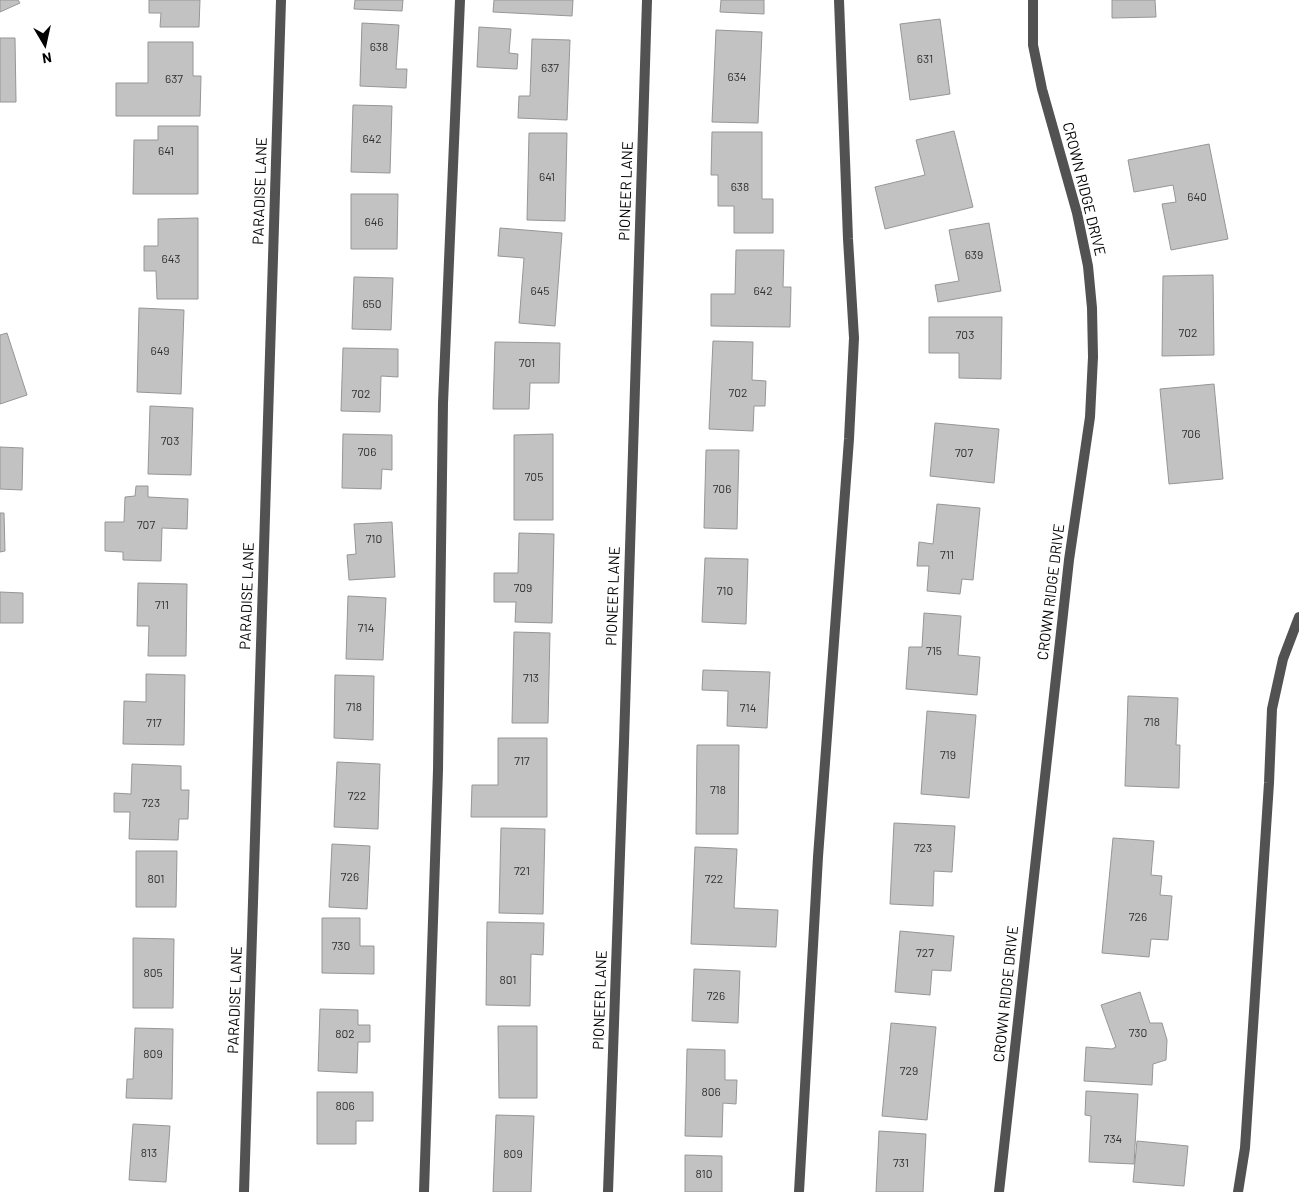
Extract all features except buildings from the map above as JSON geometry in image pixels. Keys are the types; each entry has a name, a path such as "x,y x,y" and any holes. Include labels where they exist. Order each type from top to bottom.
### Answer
{"street":[{"name":"PARADISE LANE","path":"244,1192 281,0"},
{"path":"424,1192 438,770 443,403 460,0"},
{"name":"PIONEER LANE","path":"608,1192 624,762 647,0"},
{"path":"799,1192 818,857 849,439 854,338 848,239 840,0"},
{"name":"CROWN RIDGE DRIVE","path":"999,1192 1069,560 1090,417 1093,357 1092,308 1088,266 1077,213 1042,89 1032,45 1033,0"},
{"path":"1238,1192 1245,1148 1269,783 1272,709 1283,659 1299,617"}]}
